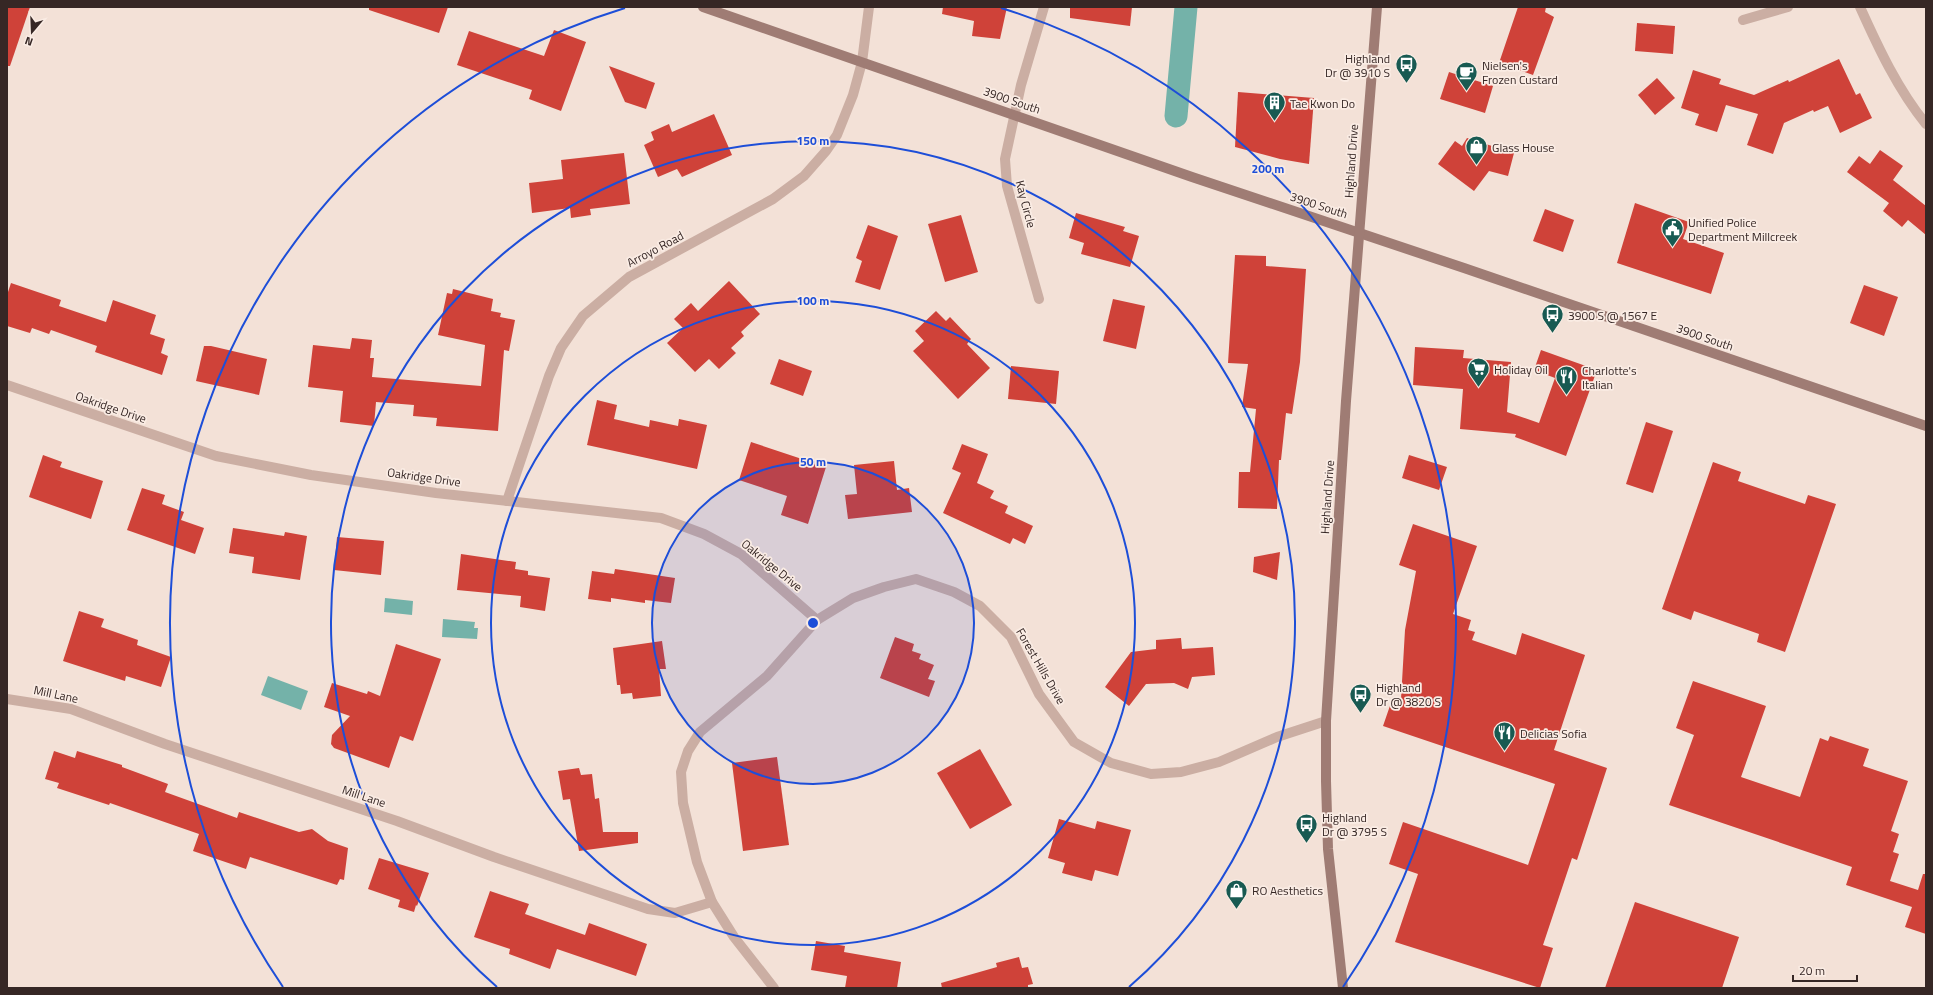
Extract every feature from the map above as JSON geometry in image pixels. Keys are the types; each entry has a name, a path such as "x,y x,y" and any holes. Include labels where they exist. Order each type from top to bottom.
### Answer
{"main road":[{"name":"3900 South","path":"704,7 1192,177 1360,232 1926,426"},
{"name":"Highland Drive","path":"1342,988 1328,849 1326,722 1346,401 1360,232 1361,188 1377,7"}],"street":[{"name":"Arroyo Road","path":"507,501 549,376 560,348 583,316 629,277 773,199 816,165 837,135 849,108 862,62 869,7"},
{"name":"Kay Circle","path":"1039,299 1010,196 1005,173 1005,160 1021,85 1044,7"},
{"path":"1744,20 1788,7"},
{"path":"1860,7 1896,78 1916,112 1926,124"},
{"name":"Oakridge Drive","path":"7,385 216,456 311,475 507,501 661,518 704,534 741,554 817,620"},
{"name":"Forest Hills Drive","path":"774,988 734,937 712,902 697,862 683,803 681,772 688,751 700,732 767,676 817,620 853,598 884,587 916,579 954,592 980,606 1011,637 1039,694 1074,742 1111,763 1151,774 1181,772 1219,762 1277,737 1326,722"},
{"name":"Mill Lane","path":"7,699 71,709 165,744 397,821 494,857 648,909 675,913 712,902"}],"water":[{"path":"385,598 413,601 412,615 384,612"},
{"path":"443,619 475,622 474,628 478,628 477,639 442,637"},
{"path":"268,676 308,691 301,710 261,695"}],"building":[{"path":"7,7 30,7 10,66 7,66"},
{"path":"369,7 448,7 439,33 369,10"},
{"path":"943,7 1007,7 1000,39 972,36 974,21 942,14"},
{"path":"1070,7 1132,7 1130,26 1070,18"},
{"path":"1518,7 1546,7 1545,12 1554,17 1533,75 1499,63"},
{"path":"1637,23 1675,26 1673,54 1635,51"},
{"path":"554,30 586,42 561,111 529,99 532,90 457,65 469,31 544,56"},
{"path":"1839,59 1856,95 1860,93 1872,118 1840,133 1828,106 1814,112 1813,110 1784,123 1773,154 1747,145 1758,114 1726,105 1717,132 1695,125 1699,114 1681,108 1693,70 1721,79 1719,84 1754,95 1788,80 1789,82"},
{"path":"609,66 655,83 646,109 625,102"},
{"name":"Nielsen's Frozen Custard","path":"1449,72 1493,86 1485,113 1440,99"},
{"path":"1657,78 1675,98 1655,115 1638,95"},
{"name":"Tae Kwon Do","path":"1238,92 1314,98 1309,164 1280,159 1235,147"},
{"path":"714,114 732,155 682,177 677,169 658,177 644,145 654,140 651,132 669,124 672,132"},
{"name":"Glass House","path":"1467,138 1514,153 1508,176 1489,171 1474,191 1438,164 1455,141 1462,146"},
{"path":"1880,150 1903,166 1893,180 1926,206 1926,235 1908,220 1902,227 1883,211 1889,203 1847,172 1859,156 1870,164"},
{"path":"624,153 630,204 590,209 591,215 571,218 570,208 532,213 529,183 563,179 561,160"},
{"name":"Unified Police Department Millcreek","path":"1635,203 1689,222 1683,239 1724,253 1711,294 1617,263"},
{"path":"1545,209 1574,220 1563,252 1533,241"},
{"path":"1076,213 1125,227 1123,231 1139,236 1130,267 1081,254 1084,243 1069,238"},
{"path":"961,215 978,272 945,282 928,224"},
{"path":"868,225 898,236 880,290 855,282 862,261 856,258"},
{"path":"1235,255 1266,256 1266,266 1306,269 1300,362 1292,414 1286,413 1281,460 1279,460 1277,509 1238,508 1239,472 1250,472 1256,409 1242,407 1248,364 1228,363"},
{"path":"729,281 760,314 741,332 744,336 731,348 736,353 719,369 709,359 695,372 667,343 683,328 674,319 691,303 698,311"},
{"path":"11,283 61,300 59,306 106,322 113,300 156,315 150,334 165,339 161,353 168,356 162,375 95,352 97,346 51,330 49,334 32,328 30,333 7,326 7,295"},
{"path":"1864,285 1898,297 1884,336 1850,323"},
{"path":"453,289 493,299 491,311 501,313 500,317 515,320 509,351 504,350 498,431 436,426 437,418 413,416 414,405 376,402 374,426 340,422 343,391 308,387 313,345 350,349 352,338 372,340 370,358 374,358 372,377 481,386 485,345 438,335 447,293 452,294"},
{"path":"1113,299 1145,306 1136,349 1103,341"},
{"path":"936,311 946,321 950,317 971,339 967,344 990,368 958,399 913,351 924,341 915,331"},
{"path":"204,346 211,346 267,359 259,395 196,381"},
{"path":"1415,347 1464,350 1463,358 1511,362 1507,412 1539,423 1555,378 1534,370 1541,350 1597,370 1566,456 1515,437 1516,434 1460,429 1463,389 1413,385"},
{"path":"779,359 812,371 803,396 770,384"},
{"path":"1011,366 1059,371 1056,404 1008,399"},
{"path":"597,400 617,405 614,419 649,427 650,420 678,426 679,419 707,425 697,469 587,445"},
{"path":"1646,422 1673,431 1653,493 1626,484"},
{"path":"751,442 826,467 808,524 781,515 787,496 739,480"},
{"path":"962,444 988,454 977,483 994,491 990,498 1008,506 1005,513 1033,526 1025,544 1013,538 1010,544 943,513 961,473 952,469"},
{"path":"43,455 62,462 60,467 103,481 91,519 29,497"},
{"path":"1409,455 1447,467 1439,490 1402,478"},
{"path":"894,461 897,490 909,488 912,512 848,519 845,495 857,494 854,465"},
{"path":"1713,462 1741,472 1738,481 1805,504 1808,495 1836,504 1785,652 1757,642 1759,634 1694,611 1691,620 1662,609"},
{"path":"142,488 165,495 162,504 184,512 181,520 204,528 195,554 127,530"},
{"path":"1413,524 1477,546 1453,614 1471,620 1468,630 1475,632 1472,640 1516,655 1522,633 1585,655 1554,750 1607,768 1577,860 1572,858 1543,945 1553,948 1540,988 1395,942 1418,874 1389,864 1403,822 1528,865 1555,784 1383,726 1393,697 1401,699 1405,630 1416,571 1399,565"},
{"path":"233,528 284,536 285,532 307,536 300,580 252,573 254,557 229,553"},
{"path":"337,537 384,541 381,575 334,570"},
{"path":"1280,552 1277,580 1253,572 1254,557"},
{"path":"461,554 516,562 515,569 528,571 528,575 550,578 545,611 520,607 521,596 457,590"},
{"path":"615,569 675,578 671,603 645,600 645,603 611,598 611,602 588,599 592,571 614,574"},
{"path":"79,611 104,619 101,627 138,640 137,645 171,657 161,687 126,676 125,681 63,661"},
{"path":"895,637 914,644 912,651 921,654 919,659 934,665 928,679 935,681 929,697 880,678"},
{"path":"1181,638 1182,649 1213,647 1215,675 1192,677 1188,689 1174,683 1146,684 1129,706 1105,687 1131,652 1156,649 1156,640"},
{"path":"662,641 666,669 659,669 661,696 633,699 632,693 621,694 620,685 617,685 613,648"},
{"path":"396,644 441,659 413,741 400,736 389,768 334,748 331,744 332,735 350,716 324,707 332,683 367,694 368,691 380,696"},
{"path":"1693,681 1766,706 1741,777 1800,797 1820,738 1828,741 1830,736 1869,749 1863,766 1908,781 1891,831 1899,834 1893,852 1899,854 1890,881 1918,890 1923,874 1926,874 1926,934 1905,927 1912,907 1846,885 1852,867 1669,805 1694,735 1676,728"},
{"path":"980,749 1012,805 970,829 937,773"},
{"path":"54,751 75,758 77,751 122,765 122,767 168,784 165,792 237,818 239,812 299,832 312,829 328,841 348,848 344,880 340,879 337,885 250,857 246,869 193,851 199,834 110,803 109,805 57,788 59,783 45,779"},
{"path":"777,757 789,845 743,851 732,763"},
{"path":"579,768 581,775 592,774 595,799 599,798 603,832 638,832 638,843 579,851 570,799 563,800 558,771"},
{"path":"1059,819 1095,829 1097,821 1131,830 1118,876 1095,870 1092,881 1062,873 1065,863 1048,858"},
{"path":"379,858 429,873 414,912 398,907 400,900 368,889"},
{"path":"490,891 529,904 525,914 585,935 589,923 647,944 636,976 557,949 550,969 509,954 510,949 474,937"},
{"path":"1635,902 1739,937 1722,988 1605,988"},
{"path":"816,941 845,946 844,952 901,962 897,988 845,988 847,976 811,970"},
{"path":"1019,957 1022,968 1028,967 1033,984 1028,985 1028,988 942,988 941,983 997,967 996,963"}],"waterway":[{"path":"1176,116 1186,7"}],"place":[{"name":"Highland Dr @ 3910 S","path":"1406,84"},
{"name":"Nielsen's Frozen Custard","path":"1467,92"},
{"name":"Tae Kwon Do","path":"1274,122"},
{"name":"Glass House","path":"1476,166"},
{"name":"Unified Police Department Millcreek","path":"1673,248"},
{"name":"3900 S @ 1567 E","path":"1553,334"},
{"name":"Holiday Oil","path":"1478,388"},
{"name":"Charlotte's Italian","path":"1567,396"},
{"name":"Highland Dr @ 3820 S","path":"1361,714"},
{"name":"Delicias Sofia","path":"1505,752"},
{"name":"Highland Dr @ 3795 S","path":"1307,844"},
{"name":"RO Aesthetics","path":"1236,910"}]}
